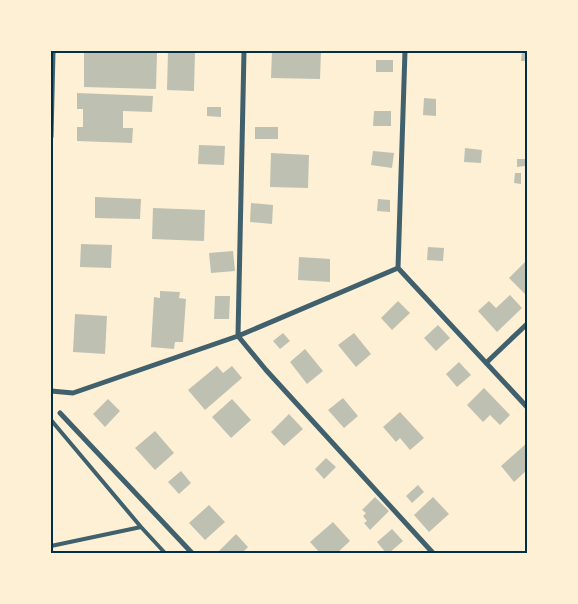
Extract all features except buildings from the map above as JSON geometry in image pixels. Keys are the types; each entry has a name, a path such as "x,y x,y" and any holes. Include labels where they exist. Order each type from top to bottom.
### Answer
{"street":[{"path":"51,138 53,51"},
{"path":"244,51 238,336 266,370 433,553"},
{"path":"405,51 398,268 527,408"},
{"path":"51,391 73,393 238,336 398,268"},
{"path":"486,363 527,324"},
{"path":"60,413 192,553"}],"lane":[{"path":"51,420 165,553"},
{"path":"51,546 141,527"}]}
